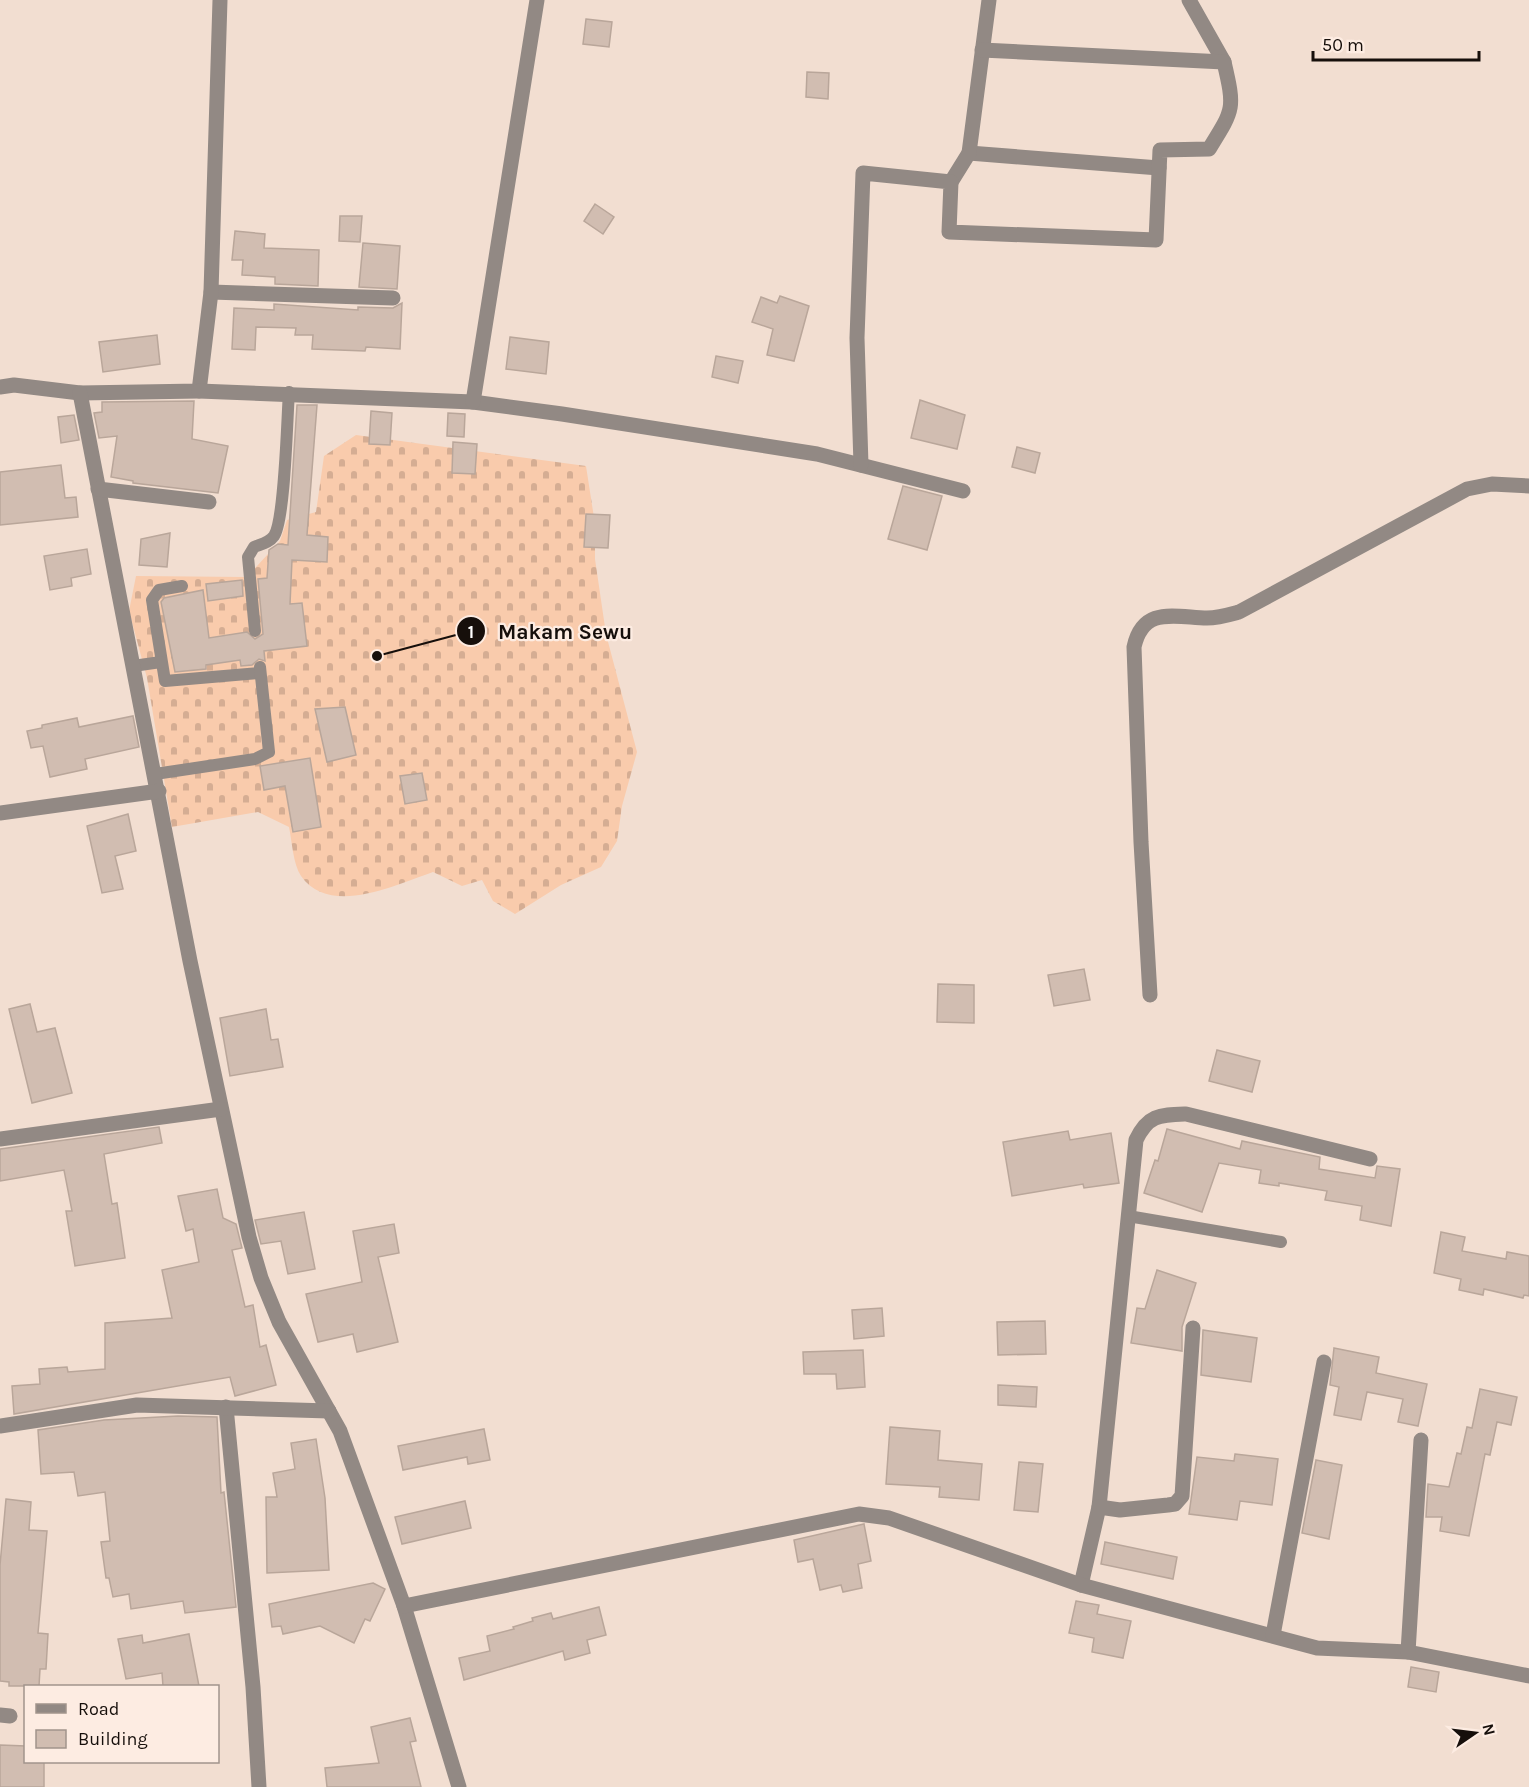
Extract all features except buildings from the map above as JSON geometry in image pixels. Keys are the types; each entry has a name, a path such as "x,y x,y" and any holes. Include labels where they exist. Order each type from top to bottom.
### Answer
{"street":[{"path":"200,391 211,292 220,0"},
{"path":"473,402 537,0"},
{"path":"990,0 969,153 951,182 949,232 1156,240 1160,150 1209,149 1231,113 1231,91 1224,62 1189,0"},
{"path":"982,50 1224,62"},
{"path":"969,153 1159,168"},
{"path":"861,465 857,338 863,173 951,182"},
{"path":"211,292 393,298"},
{"path":"0,387 14,385 80,393 289,392 473,402 655,426 817,454 963,491"},
{"path":"80,393 221,1109 249,1238 261,1278 279,1322 340,1431 404,1606 459,1787"},
{"path":"1149,995 1134,647 1137,634 1143,624 1166,615 1209,618 1239,612 1467,489 1492,483 1529,486"},
{"path":"98,489 209,502"},
{"path":"0,813 159,791"},
{"path":"0,1139 221,1109"},
{"path":"1081,1585 1099,1507 1136,1140 1144,1124 1162,1115 1186,1114 1370,1159"},
{"path":"1099,1507 1120,1510 1168,1505 1175,1504 1182,1496 1193,1328"},
{"path":"1273,1635 1324,1362"},
{"path":"0,1426 137,1405 329,1411"},
{"path":"226,1407 253,1687 259,1787"},
{"path":"1408,1652 1421,1440"},
{"path":"404,1606 859,1514 889,1518 1081,1585 1317,1648 1408,1652 1529,1676"}],"lane":[{"path":"255,631 248,557 254,547 267,543 276,533 289,392"},
{"path":"156,774 264,756 268,752 269,743 260,669 169,682 163,677 153,610 153,595 159,590 182,586"},
{"path":"133,666 161,662"},
{"path":"1128,1215 1281,1242"}],"green space":[{"path":"356,435 586,466 595,524 595,559 606,634 637,752 622,806 617,841 601,867 561,885 515,914 493,901 482,880 462,886 433,872 364,894 345,896 329,894 313,888 298,871 289,827 258,812 172,827 147,678 129,611 136,576 247,577 280,541 287,520 316,512 324,456"}],"place":[{"name":"Makam Sewu","path":"377,656"}]}
